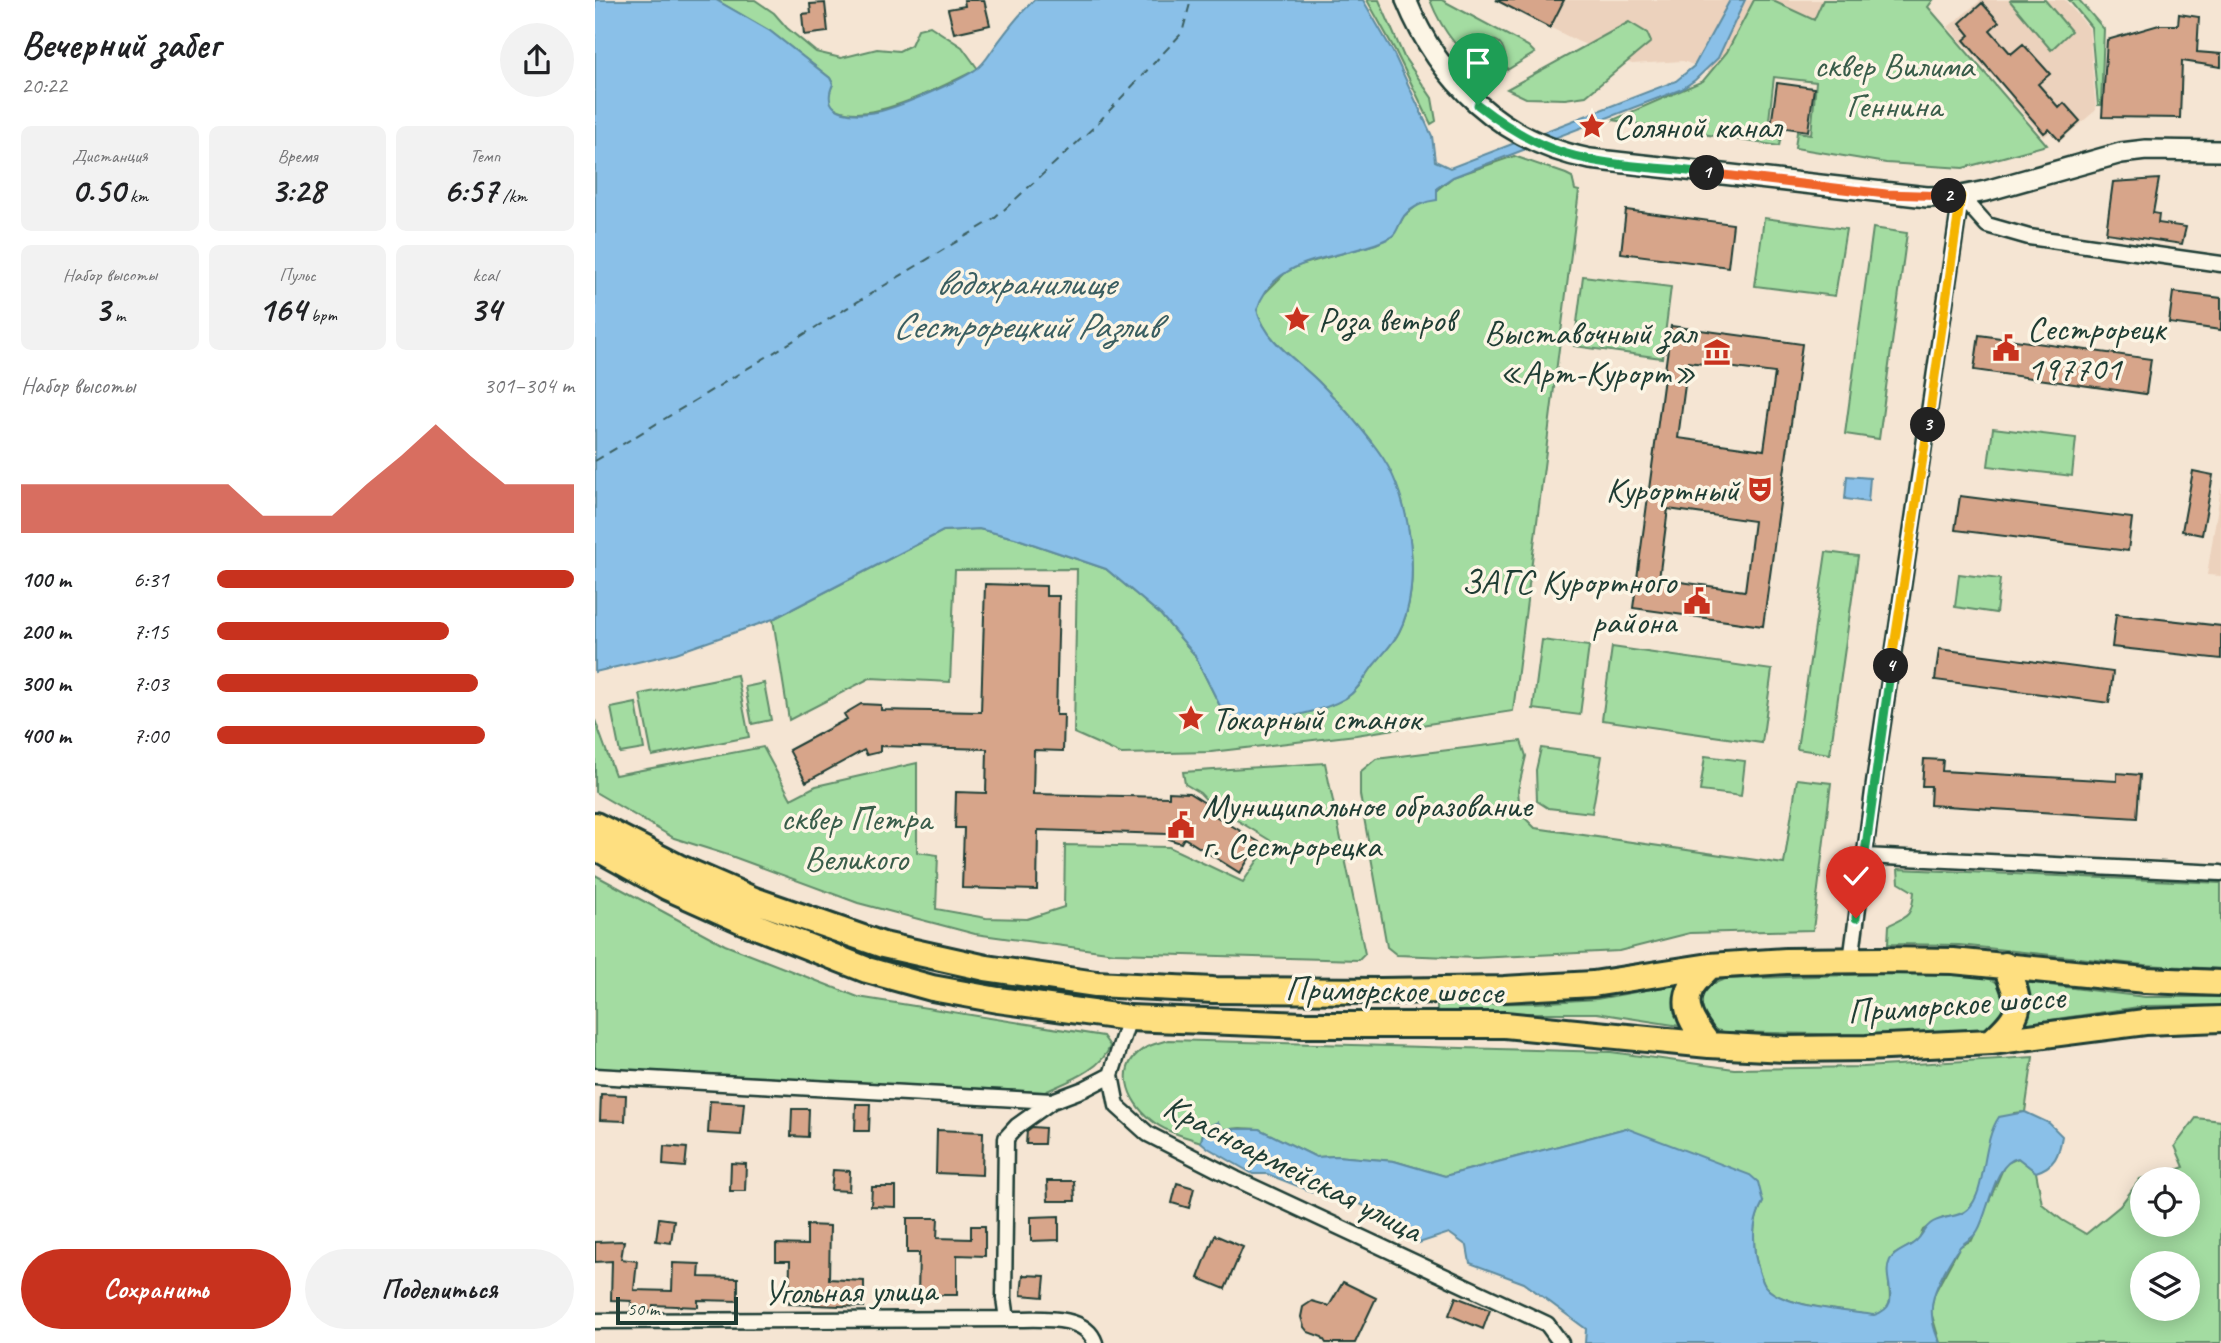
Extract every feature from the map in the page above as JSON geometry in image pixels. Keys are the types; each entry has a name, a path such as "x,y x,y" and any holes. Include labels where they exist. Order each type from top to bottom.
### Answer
{"highway":[{"name":"Приморское шоссе","path":"595,825 678,867 754,900 883,945 986,968 1096,984 1255,990 1504,989 1593,984 1710,967 1786,961 1953,961 2145,980 2221,984"},
{"name":"Приморское шоссе","path":"595,847 667,887 743,921 867,970 932,988 997,1000 1129,1018 1303,1025 1505,1025 1709,1045 1785,1049 1853,1049 1991,1042 2145,1022 2221,1019"},
{"path":"1991,1042 2015,1018 2019,1004 2005,965"},
{"path":"1709,1045 1692,1022 1688,1006 1691,988 1710,967"}],"main road":[{"path":"1406,0 1434,57 1478,105 1519,133 1575,156 1927,197 1961,196 2122,153 2146,150 2221,151"}],"street":[{"path":"1961,196 1987,225 2029,237 2221,264"},
{"path":"1851,961 1961,196"},
{"path":"1864,856 2221,873"},
{"path":"1007,1319 1004,1297 1006,1138 1017,1126 1052,1101 1111,1075 1129,1018"},
{"name":"Красноармейская улица","path":"1111,1075 1117,1106 1148,1134 1236,1179 1547,1324 1561,1343"},
{"path":"595,1076 1052,1101"},
{"name":"Угольная улица","path":"595,1321 1074,1321 1090,1330 1095,1343"}],"shaded area":[{"path":"1496,0 1848,0 1721,76 1683,61 1632,64 1577,41"},
{"path":"1981,0 2065,0 2089,28 2096,110 2059,142 2050,132 2044,137 2010,99 2012,96 1997,78 1995,79 1948,27"},
{"path":"2221,487 2221,576 2207,575"}],"green space":[{"path":"716,0 755,0 774,13 787,28 816,52 841,58 877,49 899,51 911,45 918,29 930,26 962,47 978,69 928,93 889,107 870,112 839,110 830,102 829,95 833,84 830,78 770,31"},
{"path":"1367,0 1379,0 1404,57 1432,98 1436,121 1431,124 1395,50"},
{"path":"1430,0 1442,0 1528,46 1535,53 1507,70 1500,44 1497,41 1485,42 1491,74 1471,60 1454,42"},
{"name":"сквер Вилима Геннина","path":"1754,0 1771,0 1814,20 1823,0 1933,0 1928,7 2047,145 1963,168 1886,163 1795,148 1797,132 1811,134 1816,82 1774,77 1768,128 1782,131 1779,146 1613,120 1703,81 1727,52"},
{"path":"2011,0 2045,0 2071,31 2051,50"},
{"path":"2069,0 2079,0 2104,29 2101,105 2098,105 2091,27"},
{"path":"1629,22 1647,33 1651,42 1586,96 1565,99 1526,98 1507,89"},
{"name":"сквер Петра Великого","path":"1514,156 1572,177 1575,190 1579,191 1513,711 1356,735 1211,752 1121,754 1074,733 1077,569 955,570 950,682 870,678 789,720 773,619 943,531 979,529 1015,538 1106,569 1161,615 1194,654 1223,712 1233,724 1306,713 1334,704 1350,695 1394,641 1407,613 1412,566 1406,517 1399,493 1380,454 1334,398 1275,341 1257,310 1261,297 1286,272 1300,265 1376,244 1393,236 1404,216 1453,177"},
{"path":"1764,218 1846,229 1835,296 1755,286"},
{"path":"1873,228 1907,233 1879,439 1845,434"},
{"path":"1583,276 1671,287 1662,358 1574,346"},
{"path":"1993,428 2076,438 2072,476 1988,466"},
{"path":"1826,552 1858,556 1830,754 1797,749"},
{"path":"1959,574 2000,579 1996,613 1955,607"},
{"path":"1542,640 1589,646 1580,715 1533,709"},
{"path":"1612,647 1772,670 1762,743 1602,720"},
{"path":"737,675 749,737 652,756 640,694"},
{"path":"764,683 771,720 752,724 745,687"},
{"path":"636,703 644,749 620,753 611,708"},
{"name":"сквер Петра Великого","path":"595,720 615,775 763,747 791,799 816,786 917,763 917,852 938,855 936,909 986,918 1027,919 1064,907 1065,845 1169,847 1243,882 1271,841 1209,803 1200,793 1185,784 1183,772 1325,763 1365,954 1359,960 1115,953 975,934 858,903 674,838 595,792"},
{"path":"1521,741 1526,756 1518,790 1520,813 1535,828 1784,864 1797,779 1831,783 1813,930 1690,933 1619,951 1476,958 1397,955 1387,947 1360,795 1360,772 1376,759"},
{"path":"1541,748 1602,756 1592,813 1548,808 1537,801 1536,770"},
{"path":"1705,756 1745,761 1741,796 1700,791"},
{"path":"1898,869 2221,883 2221,969 2144,965 1959,945 1888,944 1889,925 1908,914 1913,900 1914,892 1899,883"},
{"path":"595,875 725,945 858,997 1103,1036 1110,1046 1106,1054 1091,1068 1045,1092 595,1069"},
{"path":"1943,974 1989,979 2001,989 2007,1009 1990,1027 1974,1032 1868,1035 1724,1032 1709,1028 1700,1004 1707,988 1725,979"},
{"path":"2025,982 2145,997 2221,997 2221,1005 2145,1006 2023,1024 2028,1003"},
{"path":"1680,984 1676,1004 1680,1026 1597,1013 1437,1013 1437,1004 1597,999"},
{"path":"1168,1040 1611,1052 1734,1069 1863,1067 2033,1057 2025,1112 2014,1113 1975,1200 1968,1210 1960,1215 1943,1218 1923,1230 1918,1241 1894,1255 1889,1277 1888,1307 1874,1316 1816,1307 1773,1293 1763,1283 1755,1255 1755,1227 1763,1202 1626,1128 1445,1176 1394,1161 1316,1157 1259,1129 1203,1132 1201,1142 1156,1124 1135,1103 1130,1093 1127,1073 1130,1063 1147,1047"},
{"path":"2196,1118 2221,1121 2221,1343 1940,1343 1931,1312 1934,1294 1960,1246 1972,1240 2005,1164 2018,1158 2036,1172 2042,1204 2086,1234 2120,1206 2130,1192 2130,1237 2200,1237 2200,1167 2184,1167 2175,1146"}],"water":[{"name":"водохранилище Сестрорецкий Разлив","path":"595,0 716,0 770,31 830,78 833,84 831,103 836,108 843,112 862,114 902,104 975,70 1034,0 1363,0 1393,52 1432,136 1435,161 1450,168 1676,81 1694,66 1730,0 1745,0 1718,58 1682,89 1453,177 1437,188 1437,200 1419,205 1407,213 1392,236 1295,268 1279,278 1266,291 1257,310 1268,332 1352,418 1383,458 1393,476 1401,497 1411,544 1411,592 1397,636 1358,687 1346,698 1306,713 1233,725 1223,712 1194,654 1161,615 1106,569 1015,538 979,529 943,531 773,619 676,653 595,672"},
{"path":"1847,476 1870,478 1868,502 1845,499"},
{"path":"2025,1112 2049,1123 2062,1136 2057,1154 2048,1167 2036,1172 2018,1158 2003,1168 1978,1230 1956,1252 1936,1291 1932,1314 1940,1343 1585,1343 1586,1329 1524,1283 1470,1263 1467,1246 1449,1233 1419,1243 1399,1236 1370,1208 1352,1201 1326,1197 1267,1174 1253,1174 1201,1142 1206,1129 1218,1122 1223,1129 1259,1129 1316,1157 1394,1161 1445,1176 1626,1128 1750,1175 1758,1182 1763,1202 1755,1228 1755,1255 1763,1283 1773,1293 1816,1307 1874,1315 1889,1305 1890,1260 1916,1241 1933,1222 1968,1209 1978,1191 1989,1140 1999,1117"}],"building":[{"path":"964,0 984,0 990,25 954,33 948,9 965,6"},
{"path":"1496,0 1564,0 1550,28"},
{"path":"825,3 828,32 804,35 802,14 811,13 810,4"},
{"path":"1982,3 1999,22 1990,30 2011,54 2023,44 2050,74 2038,84 2059,108 2064,103 2080,121 2059,140 2049,129 2044,133 1964,40 1970,35 1960,23"},
{"path":"2179,14 2199,17 2197,52 2221,54 2221,67 2182,61 2180,118 2102,117 2107,40 2159,25 2178,25"},
{"path":"1777,83 1814,88 1808,131 1771,126"},
{"path":"2159,179 2153,213 2159,214 2158,223 2186,227 2182,244 2106,233 2113,182"},
{"path":"1626,210 1733,224 1728,267 1621,253"},
{"path":"2173,292 2221,298 2221,330 2169,323"},
{"path":"1671,326 1802,344 1763,626 1633,608","holes":["1688,362 1775,373 1764,450 1678,438","1668,509 1754,521 1745,591 1659,579"]},
{"path":"1979,335 2151,359 2146,394 1974,370"},
{"path":"2193,471 2213,475 2202,535 2182,531"},
{"path":"1960,496 2132,518 2128,551 1955,530"},
{"path":"985,584 1046,586 1046,596 1059,596 1056,715 1064,715 1063,751 1034,750 1033,794 1169,797 1169,792 1189,793 1205,803 1202,808 1259,842 1240,873 1184,838 1181,843 1168,839 1168,834 1038,830 1037,890 962,888 964,828 955,828 956,792 986,793 987,749 880,746 880,752 867,755 864,750 806,782 789,750 847,719 844,714 861,704 881,705 881,710 981,712"},
{"path":"2116,614 2221,626 2221,659 2112,647"},
{"path":"1939,649 2113,672 2109,703 1935,680"},
{"path":"1924,759 1943,760 1942,771 2117,781 2117,773 2140,775 2137,818 1930,805 1931,786 1922,786"},
{"path":"601,1094 626,1095 625,1121 600,1120"},
{"path":"710,1101 744,1103 741,1135 708,1133"},
{"path":"856,1104 870,1104 869,1131 855,1131"},
{"path":"792,1109 809,1109 808,1137 791,1136"},
{"path":"1032,1127 1045,1128 1044,1144 1026,1144 1027,1131"},
{"path":"937,1130 983,1132 982,1175 936,1173"},
{"path":"664,1146 687,1148 685,1167 663,1165"},
{"path":"731,1163 746,1164 745,1191 730,1191"},
{"path":"833,1170 850,1171 849,1191 831,1190"},
{"path":"1047,1181 1074,1181 1075,1201 1048,1201"},
{"path":"1177,1183 1194,1188 1189,1208 1172,1203"},
{"path":"872,1187 896,1187 896,1207 871,1206"},
{"path":"1059,1216 1059,1240 1031,1241 1031,1217"},
{"path":"659,1218 674,1220 671,1243 656,1241"},
{"path":"907,1218 938,1218 937,1238 971,1239 971,1226 985,1226 985,1256 957,1255 957,1295 918,1295 919,1253 907,1253"},
{"path":"807,1225 830,1226 829,1279 864,1281 864,1307 789,1304 790,1261 776,1261 776,1244 807,1245"},
{"path":"1215,1235 1243,1247 1225,1289 1198,1278"},
{"path":"624,1241 621,1259 637,1261 634,1290 672,1291 673,1263 700,1264 699,1277 738,1278 738,1301 698,1300 698,1307 653,1305 653,1311 631,1311 631,1301 611,1300 612,1261 595,1262 595,1242"},
{"path":"1023,1275 1045,1276 1043,1297 1021,1295"},
{"path":"1343,1282 1376,1298 1355,1343 1326,1343 1322,1337 1308,1332 1304,1327 1301,1317 1303,1307 1312,1301 1329,1306"},
{"path":"1456,1297 1490,1310 1483,1329 1449,1315"}],"ferry route":[{"path":"595,461 994,219 1094,127 1182,33 1191,0"}],"place":[{"name":"Соляной канал","path":"1592,126"},
{"name":"Роза ветров","path":"1297,319"},
{"name":"Сестрорецк 197701","path":"2006,348"},
{"name":"Выставочный зал «Арт-Курорт»","path":"1717,352"},
{"name":"Курортный","path":"1760,489"},
{"name":"ЗАГС Курортного района","path":"1697,601"},
{"name":"Токарный станок","path":"1191,718"},
{"name":"Муниципальное образование г. Сестрорецка","path":"1181,825"}],"route":[{"path":"1478,105 1533,141 1590,159 1886,194 1961,196 1856,918"}]}
